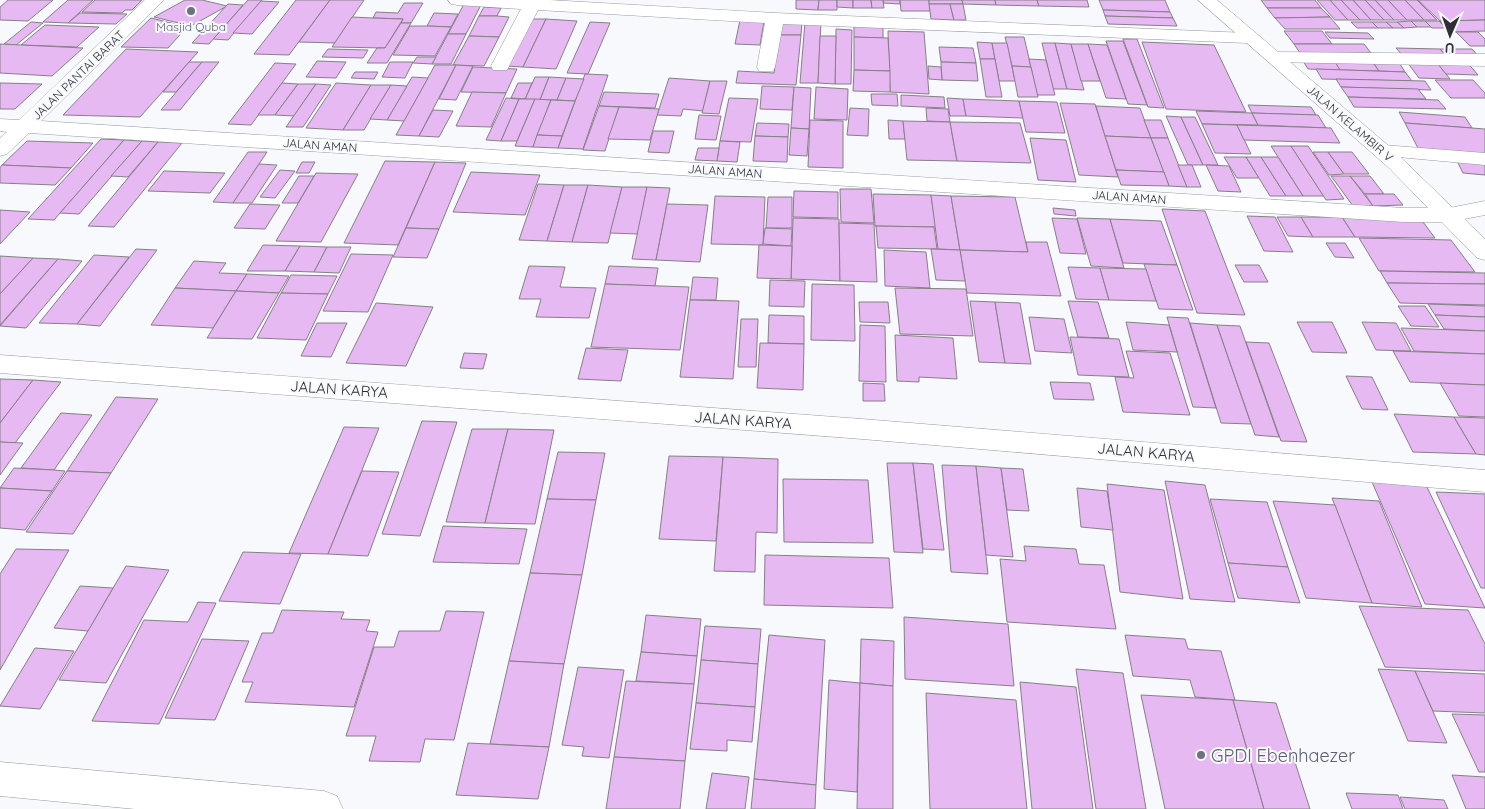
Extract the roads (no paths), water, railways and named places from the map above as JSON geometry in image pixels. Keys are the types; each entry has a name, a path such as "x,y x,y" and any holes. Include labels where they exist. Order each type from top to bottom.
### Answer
{"street":[{"name":"JALAN PANTAI BARAT","path":"0,150 155,0"},
{"path":"458,0 775,18 1247,38"},
{"name":"JALAN KELAMBIR V","path":"1208,0 1247,38 1275,58 1383,151 1485,253"},
{"path":"500,66 532,4"},
{"path":"766,67 775,18"},
{"path":"1275,58 1485,60"},
{"name":"JALAN AMAN","path":"0,125 1404,215 1449,215 1485,208"},
{"path":"1383,151 1485,160"},
{"name":"JALAN KARYA","path":"0,364 862,428 1485,481"},
{"path":"0,778 324,809"}],"place":[{"name":"Masjid Quba","path":"191,11"},
{"name":"GPDI Ebenhaezer","path":"1201,755"}]}
